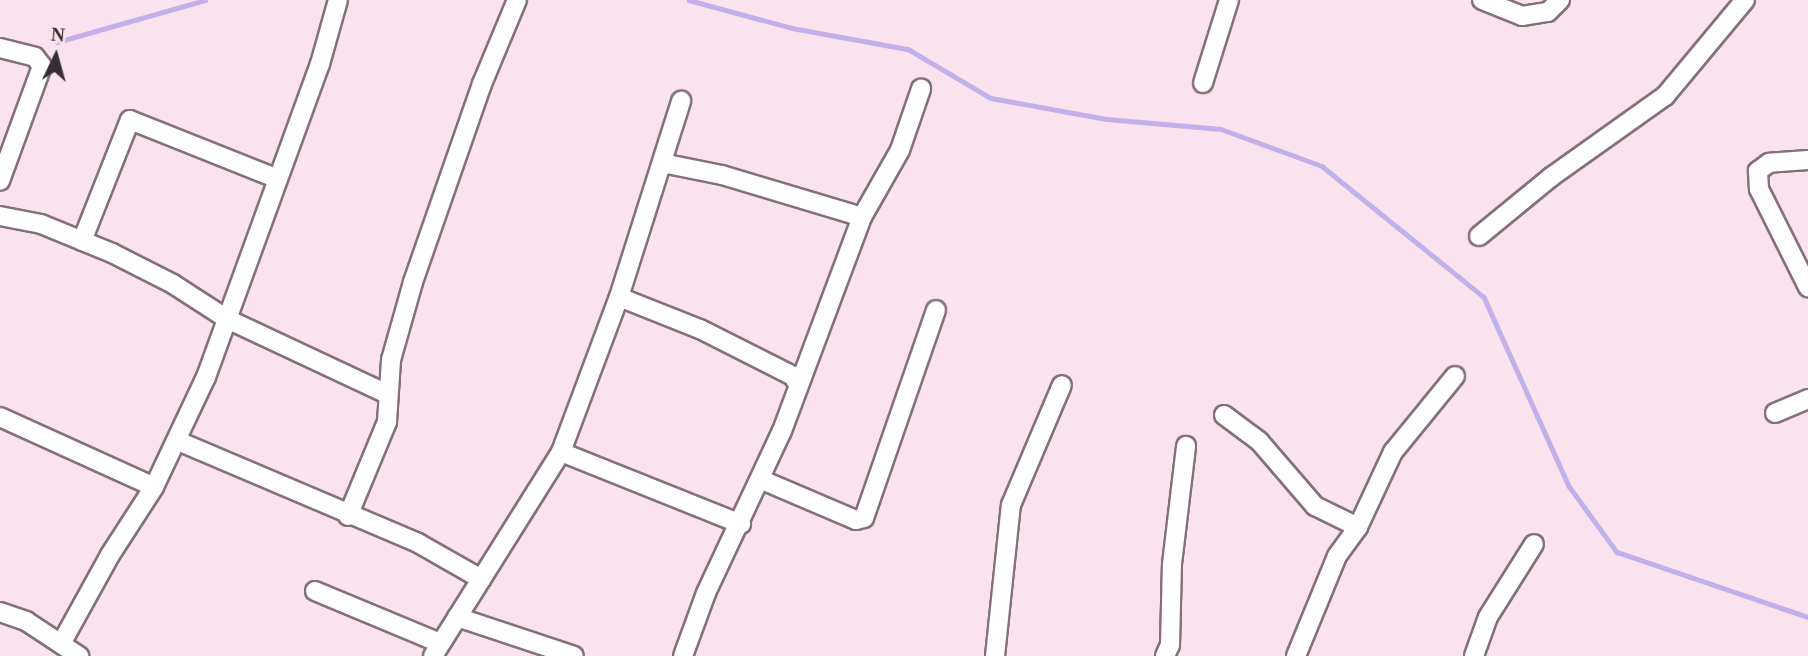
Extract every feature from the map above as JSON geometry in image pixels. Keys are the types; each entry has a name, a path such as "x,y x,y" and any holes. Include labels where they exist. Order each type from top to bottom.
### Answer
{"street":[{"path":"62,642 110,555 154,487 178,441 227,319 276,178 320,64 338,0"},
{"path":"348,516 387,422 391,360 429,235 517,0"},
{"path":"1203,83 1228,0"},
{"path":"1482,0 1522,16 1548,12 1560,0"},
{"path":"1479,236 1551,177 1665,96 1745,0"},
{"path":"0,48 35,57 42,66 0,181"},
{"path":"683,656 706,593 762,480 862,217 901,150 921,89"},
{"path":"315,591 436,650 561,452 618,297 681,100"},
{"path":"82,241 130,120 276,178"},
{"path":"1808,160 1769,163 1758,171 1759,189 1808,287"},
{"path":"662,163 722,175 862,217"},
{"path":"0,216 41,224 82,241 173,284 227,319 387,394"},
{"path":"618,297 700,329 793,376 797,383"},
{"path":"762,480 856,520 864,518 936,310"},
{"path":"1296,656 1338,556 1358,527 1393,452 1455,376"},
{"path":"995,656 1011,505 1062,385"},
{"path":"1775,413 1808,399"},
{"path":"1224,415 1259,441 1315,506 1358,527"},
{"path":"0,417 154,487"},
{"path":"178,441 348,516 418,543 481,579"},
{"path":"1165,656 1170,645 1172,564 1186,446"},
{"path":"561,452 741,523"},
{"path":"1474,656 1488,617 1534,544"},
{"path":"0,612 62,642 79,656"},
{"path":"457,617 574,656"}],"waterway":[{"path":"57,42 205,0"},
{"path":"689,0 792,28 908,49 991,98 1107,119 1221,129 1322,166 1484,297 1569,486 1617,552 1808,617"}]}
